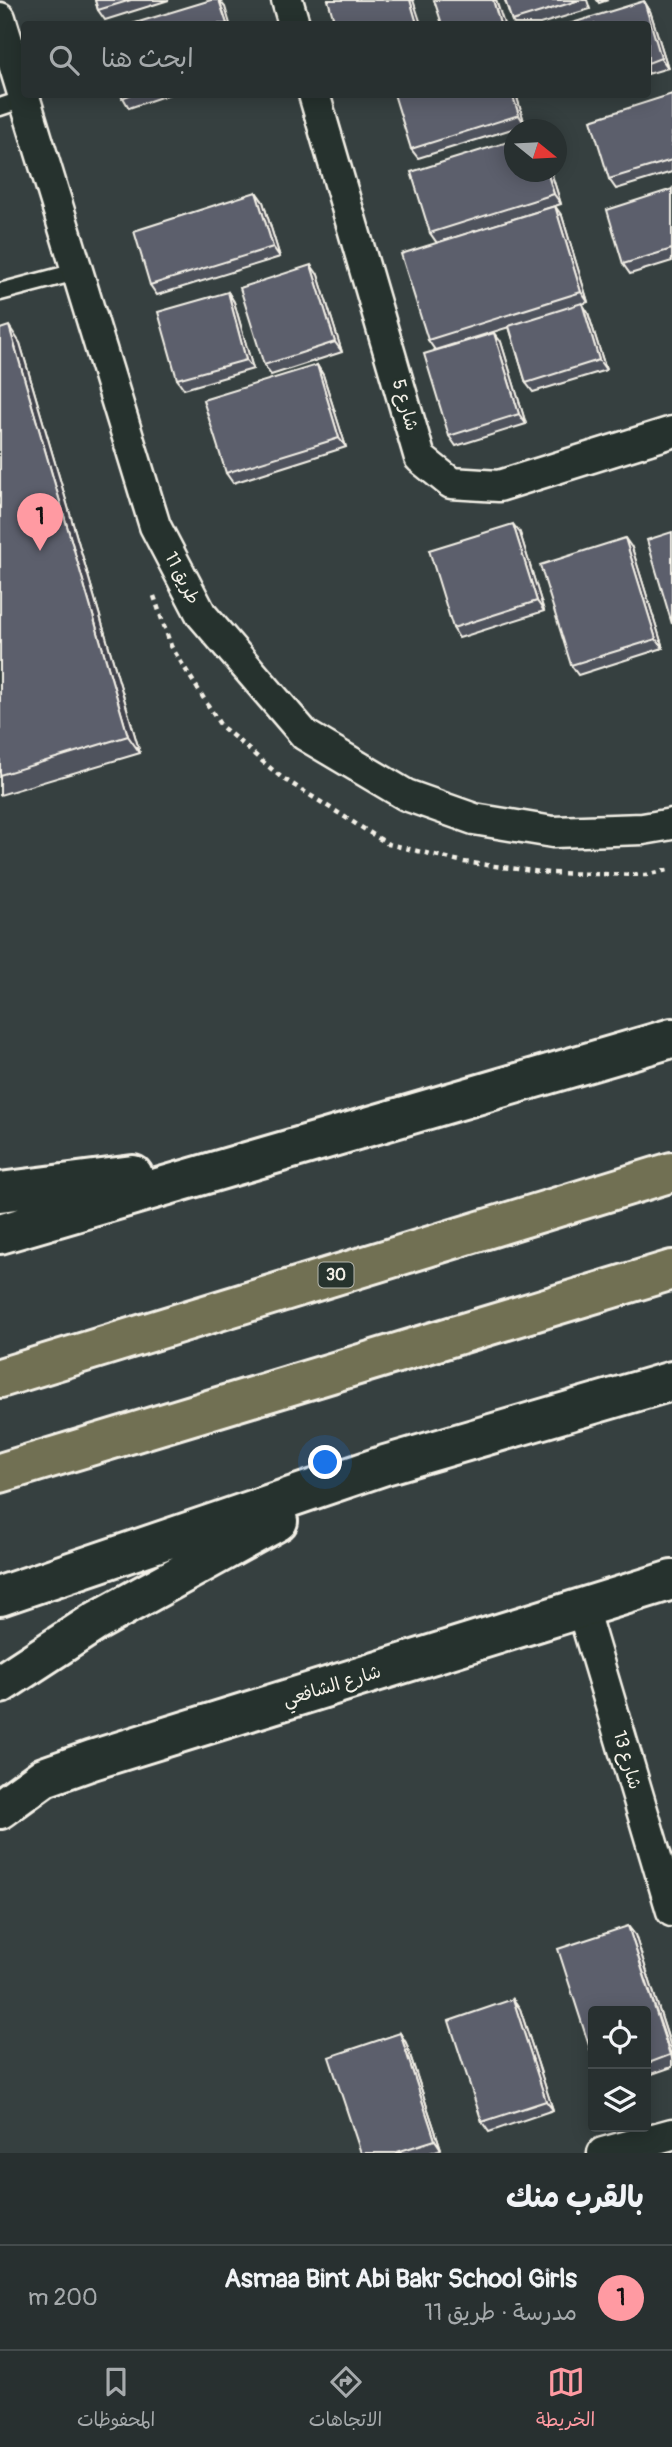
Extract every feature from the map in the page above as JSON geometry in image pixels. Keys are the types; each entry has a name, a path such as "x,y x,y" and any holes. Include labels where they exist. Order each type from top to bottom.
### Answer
{"highway":[{"name":"30","path":"0,1378 672,1172"},
{"path":"0,1473 672,1270"}],"main road":[{"path":"0,1234 672,1038"},
{"path":"0,1192 246,1161"},
{"path":"0,1596 385,1465 672,1381"},
{"path":"0,1685 95,1622 190,1567 385,1465"},
{"name":"شارع الشافعي","path":"0,1809 44,1777 92,1760 672,1580"}],"street":[{"path":"287,0 293,21"},
{"name":"طريق 11","path":"0,18 12,103 76,272 156,526 201,614 305,735 406,795 474,819 553,832 643,829 672,824"},
{"name":"شارع 5","path":"315,98 420,458 451,483 499,486 672,432"},
{"name":"شارع 13","path":"582,1608 672,1912"},
{"path":"603,2153 672,2134"}],"lane":[{"path":"0,292 76,272"}],"building":[{"path":"95,0 131,0 98,10"},
{"path":"211,0 219,0 226,21 142,21"},
{"path":"328,0 410,0 416,21 334,21"},
{"path":"434,0 493,0 499,21 441,21"},
{"path":"505,0 580,0 512,21"},
{"path":"644,1 650,21 579,21"},
{"path":"651,24 661,58 651,62"},
{"path":"672,94 672,160 609,179 591,120"},
{"path":"395,98 513,98 519,115 411,149"},
{"path":"504,143 504,182 550,182 554,194 430,233 411,172"},
{"path":"672,189 672,249 623,264 607,210"},
{"path":"256,192 273,247 150,285 134,231"},
{"path":"555,206 581,292 428,340 401,254"},
{"path":"311,265 335,342 264,365 240,288"},
{"path":"228,292 246,360 177,379 158,312"},
{"path":"582,303 599,360 526,383 509,326"},
{"path":"9,326 128,736 0,775 0,329"},
{"path":"494,333 519,414 449,436 424,354"},
{"path":"317,365 339,438 226,473 203,400"},
{"path":"513,524 537,601 453,628 429,550"},
{"path":"672,532 672,624 647,540"},
{"path":"625,538 656,639 571,665 540,565"},
{"path":"628,1926 670,2055 651,2062 651,2006 588,2006 588,2042 558,1949"},
{"path":"513,1999 546,2101 482,2122 449,2021"},
{"path":"400,2033 435,2140 394,2153 361,2153 329,2057"}],"place":[{"name":"Asmaa Bint Abi Bakr School Girls","path":"40,551"}]}
